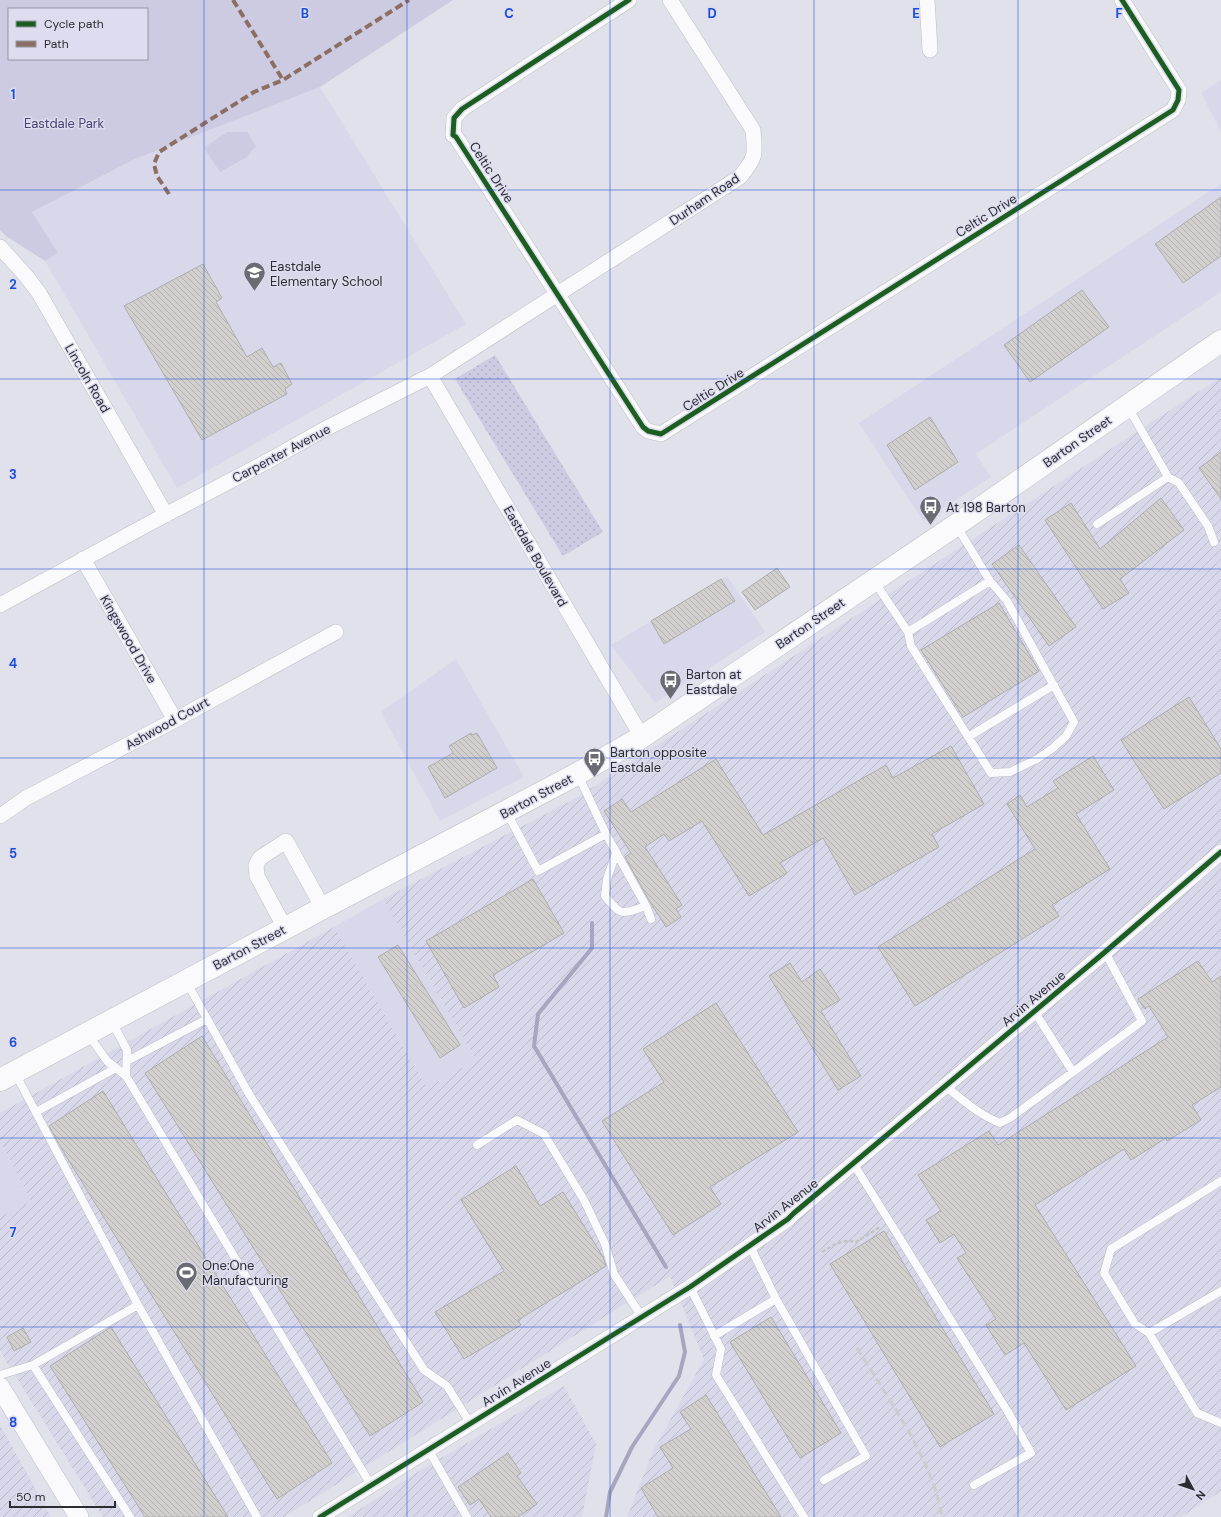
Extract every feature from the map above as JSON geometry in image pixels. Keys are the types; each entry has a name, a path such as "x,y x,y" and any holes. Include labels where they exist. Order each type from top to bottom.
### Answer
{"main road":[{"name":"Barton Street","path":"8,1076 506,812 642,737 956,525 1221,342"}],"street":[{"name":"Celtic Drive","path":"629,0 462,109 454,118 453,135 456,137 643,427 654,433 661,434 1173,110 1178,100 1179,90 1122,0"},
{"name":"Durham Road","path":"557,294 740,177 753,158 753,130 751,125 670,0"},
{"path":"927,0 930,50"},
{"name":"Lincoln Road","path":"0,247 39,293 166,515"},
{"name":"Carpenter Avenue","path":"0,605 323,430 430,376 557,294"},
{"name":"Eastdale Boulevard","path":"430,376 642,737"},
{"name":"Kingswood Drive","path":"83,559 175,720"},
{"name":"Ashwood Court","path":"0,816 26,798 175,720 336,632"},
{"path":"285,928 257,876 256,865 260,858 286,841 323,908"},
{"name":"Arvin Avenue","path":"320,1517 690,1288 788,1219 1105,952 1221,852"},
{"path":"0,1387 79,1517"}],"lane":[{"path":"1127,406 1168,477 1179,484 1208,526 1214,542"},
{"path":"1097,524 1168,477"},
{"path":"874,580 908,632 911,646 991,773 1010,772 1037,759 1053,748 1066,736 1074,722 1007,601 990,581 956,525"},
{"path":"908,632 990,581"},
{"path":"968,737 1054,685"},
{"path":"577,774 606,834 646,906 651,919"},
{"path":"506,812 538,871 606,834"},
{"path":"616,853 607,879 605,896 617,911 626,913 646,906"},
{"path":"945,1086 976,1110 990,1119 1000,1123 1010,1118 1142,1021 1105,952"},
{"path":"186,981 249,1094 424,1370 447,1386 470,1423"},
{"path":"1034,1011 1073,1072"},
{"path":"127,1061 207,1019"},
{"path":"111,1021 127,1050 126,1076"},
{"path":"88,1034 107,1061 126,1076 350,1447 371,1485"},
{"path":"36,1112 116,1068"},
{"path":"8,1076 36,1112 138,1305 257,1517"},
{"path":"477,1145 516,1120 544,1134 584,1200 605,1244 614,1274 642,1317"},
{"path":"853,1163 1003,1405 1031,1453 974,1485"},
{"path":"1221,1181 1111,1249 1104,1273 1135,1324 1149,1333 1197,1413 1221,1423"},
{"path":"750,1246 776,1299 866,1456 824,1480"},
{"path":"690,1288 721,1349 716,1375 804,1517"},
{"path":"1149,1333 1221,1291"},
{"path":"714,1336 776,1299"},
{"path":"0,1375 33,1365 138,1305"},
{"path":"33,1365 130,1517"},
{"path":"428,1449 467,1517"}],"path":[{"path":"822,1252 849,1239 856,1242 883,1226"}],"shaded area":[{"path":"1221,80 1221,132 1201,93"},
{"name":"Eastdale Elementary School","path":"320,87 466,324 177,488 45,261 58,253 32,212 135,159"},
{"path":"1221,184 1221,292 976,454 991,477 923,521 859,423"},
{"path":"1221,377 1221,1491 1181,1517 627,1517 653,1451 704,1359 670,1276 284,1517 103,1517 0,1351 0,1217 31,1201 0,1141 0,1113 334,927 427,1088 476,1060 383,899 578,797"},
{"path":"727,576 765,632 655,703 611,645"},
{"path":"456,659 524,777 440,821 381,712"},
{"path":"383,899 476,1060 427,1088 334,927"},
{"path":"0,1141 31,1201 0,1217"},
{"path":"564,1386 596,1444 582,1517 348,1517 424,1468"},
{"path":"0,1425 51,1517 0,1517"}],"green space":[{"name":"Eastdale Park","path":"0,0 453,0 320,87 135,159 32,212 58,253 45,261 6,236 0,230"},
{"path":"227,132 247,132 256,146 247,157 220,172 204,148"},
{"path":"495,355 603,532 563,556 455,379"}],"building":[{"path":"1221,197 1221,256 1183,283 1155,244"},
{"path":"203,264 222,298 216,302 247,357 262,348 273,367 281,363 292,384 285,389 287,394 202,440 124,306"},
{"path":"1082,290 1109,327 1030,382 1004,345"},
{"path":"930,417 958,462 915,490 887,445"},
{"path":"1221,452 1221,499 1199,468"},
{"path":"1161,498 1184,530 1120,579 1129,593 1103,609 1045,520 1071,503 1100,549"},
{"path":"1019,545 1076,627 1049,646 992,564"},
{"path":"777,568 790,587 755,610 742,592"},
{"path":"721,579 735,601 664,644 651,621"},
{"path":"999,603 1039,671 963,717 921,650"},
{"path":"1189,697 1221,749 1221,773 1164,809 1121,740"},
{"path":"471,733 472,735 477,733 497,768 445,798 428,767 453,753 449,746"},
{"path":"951,746 984,804 932,834 939,847 855,895 823,838 780,863 787,873 749,896 702,821 669,841 664,834 645,847 682,905 676,909 681,917 666,927 625,857 631,853 604,811 622,799 631,812 716,759 763,835 886,765 893,778"},
{"path":"1093,756 1114,790 1076,814 1110,869 1052,905 1059,916 915,1006 878,947 1035,849 1007,804 1020,795 1027,807 1058,788 1053,781"},
{"path":"533,879 564,933 493,975 499,987 464,1008 426,941"},
{"path":"398,945 460,1045 440,1058 378,957"},
{"path":"1198,961 1212,982 1221,976 1221,1087 1192,1105 1201,1120 1167,1141 1166,1138 1131,1160 1124,1149 1035,1205 1136,1366 1066,1410 1024,1343 1005,1355 986,1325 996,1319 957,1258 966,1253 954,1234 940,1243 926,1220 941,1211 918,1175 989,1131 998,1145 1168,1037 1149,1006 1145,1009 1138,999"},
{"path":"790,963 802,982 820,969 840,1000 821,1011 861,1076 838,1090 769,976"},
{"path":"716,1003 798,1132 710,1187 721,1204 673,1235 602,1121 664,1082 643,1049"},
{"path":"202,1036 423,1402 370,1436 145,1073"},
{"path":"103,1091 332,1463 277,1499 49,1126"},
{"path":"516,1166 540,1206 563,1192 603,1257 606,1266 518,1320 521,1325 464,1359 435,1312 504,1271 461,1200"},
{"path":"884,1231 994,1414 940,1447 830,1264"},
{"path":"771,1317 841,1433 800,1458 730,1342"},
{"path":"111,1327 228,1517 145,1517 50,1366"},
{"path":"23,1328 31,1342 14,1351 7,1337"},
{"path":"706,1395 781,1517 658,1517 641,1488 673,1468 660,1447 691,1429 680,1412"},
{"path":"508,1453 521,1473 517,1476 537,1504 518,1517 491,1517 479,1499 470,1505 458,1487"}],"waterway":[{"path":"592,923 592,948 538,1014 534,1046 666,1267"},
{"path":"606,1517 610,1492 632,1447 679,1376 685,1352 680,1325"}],"railway":[{"path":"857,1348 895,1408 919,1451 929,1472 937,1495 942,1517"}],"marked path":[{"path":"233,0 283,80"},
{"path":"169,194 157,176 154,164 159,152 254,92 283,80 409,0"}],"cycle path":[{"path":"629,0 462,109 454,118 453,135 456,137 643,427 648,431 661,434 1173,110 1178,100 1179,90 1122,0"},
{"path":"320,1517 690,1287 788,1219 1105,952 1221,852"}],"place":[{"name":"Eastdale Elementary School","path":"255,292"},
{"name":"At 198 Barton","path":"931,526"},
{"name":"Barton at Eastdale","path":"671,700"},
{"name":"Barton opposite Eastdale","path":"595,778"},
{"name":"One:One Manufacturing","path":"187,1292"}]}
